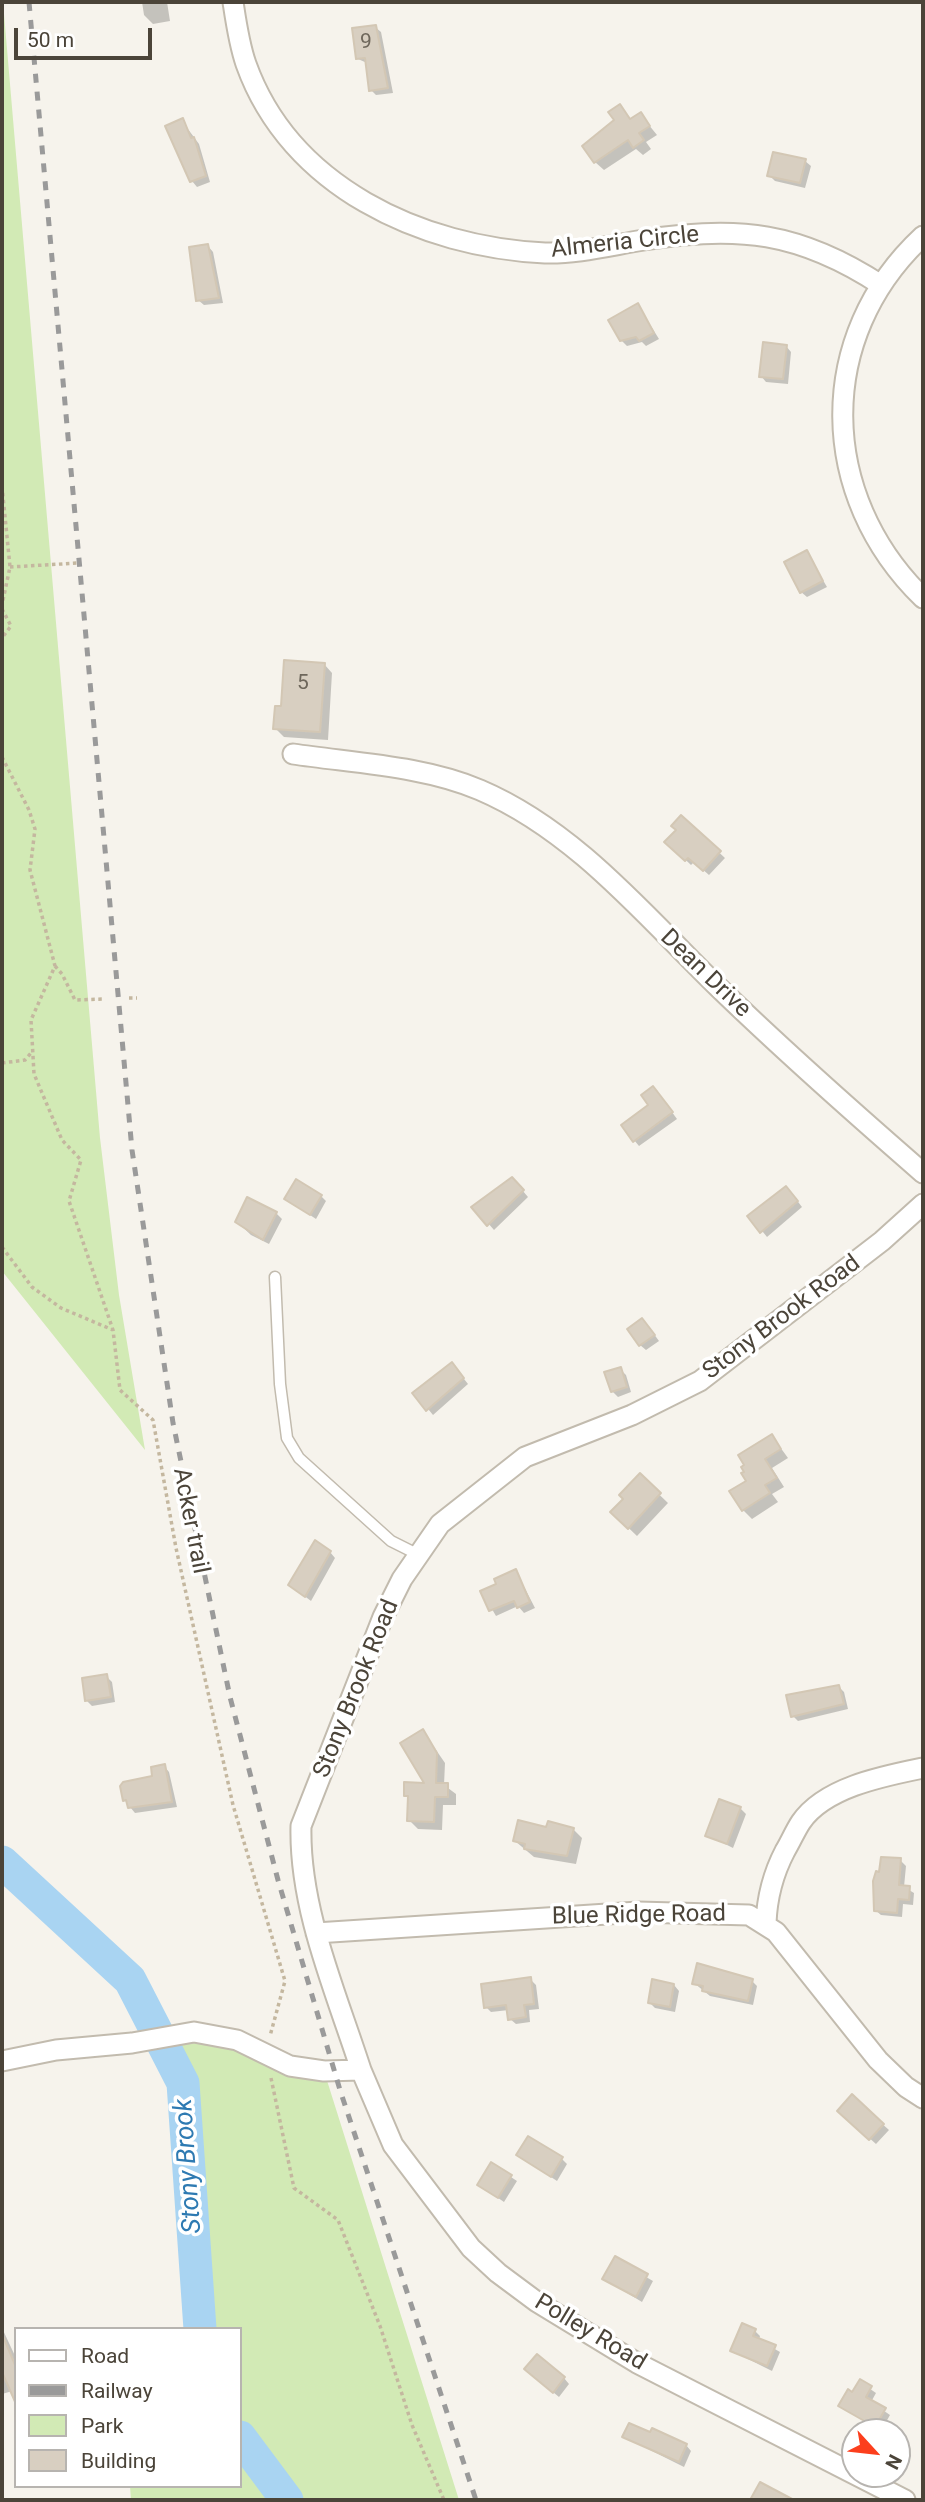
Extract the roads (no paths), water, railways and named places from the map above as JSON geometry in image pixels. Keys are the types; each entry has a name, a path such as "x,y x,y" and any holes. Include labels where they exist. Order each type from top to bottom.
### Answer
{"street":[{"name":"Almeria Circle","path":"233,2 246,64 280,128 305,160 335,185 404,223 464,240 547,253 678,234 755,234 808,245 881,285"},
{"path":"923,236 881,285 859,329 848,365 843,401 849,475 866,521 892,564 923,598"},
{"name":"Dean Drive","path":"293,754 407,770 478,789 535,817 612,882 790,1057 923,1173"},
{"name":"Stony Brook Road","path":"361,2070 316,1933 300,1855 301,1826 383,1618 419,1555 440,1524 525,1457 632,1415 700,1381 882,1241 923,1204"},
{"path":"923,1768 852,1786 813,1809 802,1821 780,1861 767,1896 766,1923 878,2060 906,2088 923,2098"},
{"name":"Blue Ridge Road","path":"316,1933 638,1912 749,1915 766,1923"},
{"path":"2,2061 56,2050 132,2043 180,2032 216,2034 266,2052 290,2066 324,2071 361,2070"},
{"name":"Polley Road","path":"361,2070 394,2145 471,2248 498,2273 537,2302 637,2363 905,2500"}],"lane":[{"path":"275,1277 280,1384 287,1438 299,1458 391,1541 419,1555"}],"waterway":[{"name":"Stony Brook","path":"2,1862 130,1980 183,2083 200,2327"},
{"name":"Stony Brook","path":"242,2440 287,2500"}],"railway":[{"path":"29,2 132,1150 173,1423 230,1697 278,1880 340,2090 476,2500"}]}
